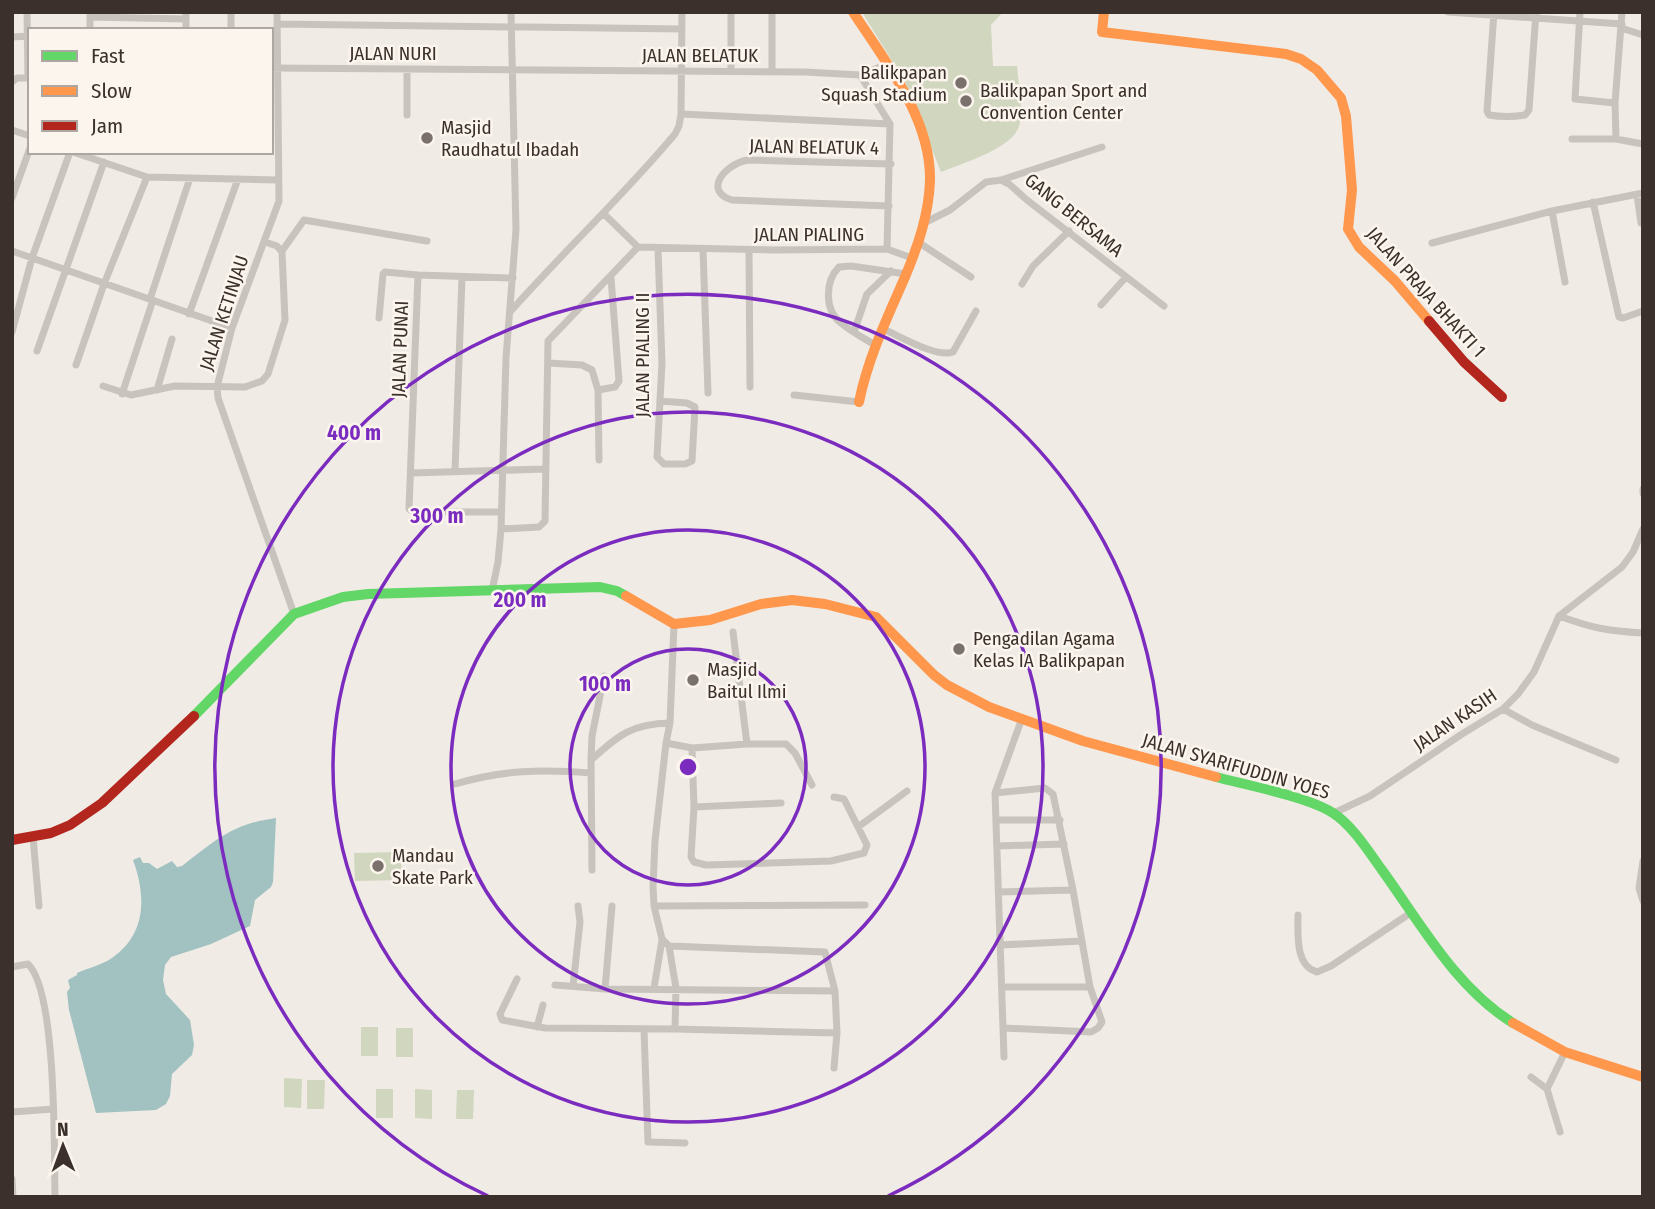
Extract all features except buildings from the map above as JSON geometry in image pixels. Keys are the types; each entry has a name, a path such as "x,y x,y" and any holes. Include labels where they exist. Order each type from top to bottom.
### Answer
{"main road":[{"path":"853,12 916,121 927,154 929,193 924,223 906,274 875,346 859,402"},
{"name":"JALAN PRAJA BHAKTI 1","path":"1104,12 1102,32 1286,54 1301,60 1328,82 1340,98 1346,116 1352,190 1348,229 1359,247 1395,281 1455,352 1502,397"},
{"path":"12,840 33,837 70,825 102,803 189,722 294,614 322,603 357,595 609,588 674,624"},
{"name":"JALAN SYARIFUDDIN YOES","path":"674,624 710,620 761,604 792,600 825,604 876,617 908,652 947,685 989,707 1083,741 1308,802 1334,813 1361,841 1460,978 1495,1012 1565,1052 1643,1077"}],"street":[{"path":"12,37 28,36 27,12"},
{"name":"JALAN KETINJAU","path":"277,12 274,134 278,206 232,328 217,387 218,398 294,614"},
{"path":"492,591 501,528 516,230 511,12"},
{"path":"510,312 675,134 681,114 682,12"},
{"path":"731,12 731,71"},
{"path":"772,12 772,71"},
{"path":"1448,12 1536,15 1622,26 1643,35"},
{"path":"1580,12 1575,99 1615,103"},
{"path":"1616,139 1615,103 1622,12"},
{"path":"1494,14 1487,111 1489,115 1497,116 1525,115 1530,110 1536,15"},
{"path":"90,15 186,15"},
{"path":"277,24 681,29"},
{"name":"JALAN BELATUK","path":"513,70 772,71 860,75 885,65"},
{"name":"JALAN NURI","path":"274,68 513,70"},
{"path":"407,115 408,69"},
{"path":"860,75 890,124"},
{"path":"681,114 890,124"},
{"name":"JALAN PIALING","path":"638,247 749,250 887,249 890,124"},
{"path":"1572,139 1616,139 1643,144"},
{"path":"1001,180 1102,147"},
{"path":"12,198 28,154"},
{"path":"12,332 32,258 70,154"},
{"path":"78,154 146,177 278,180"},
{"name":"JALAN BELATUK 4","path":"889,206 732,200 722,194 719,186 720,176 726,168 747,160 891,164"},
{"path":"37,351 104,162"},
{"path":"76,365 146,177"},
{"path":"122,394 190,178"},
{"path":"189,314 237,178"},
{"name":"GANG BERSAMA","path":"924,223 950,210 986,182 1001,180 1164,306"},
{"path":"1432,243 1552,211 1640,194 1641,223"},
{"path":"1593,202 1619,317 1643,311"},
{"path":"1552,211 1565,282"},
{"path":"501,528 539,527 545,521 548,341 638,247 603,213"},
{"path":"103,386 131,395 175,386 245,387 262,381 268,374 285,320 282,251 304,220 427,241"},
{"path":"1022,284 1033,266 1069,231"},
{"path":"265,242 282,251"},
{"path":"917,242 971,277"},
{"name":"JALAN PIALING II","path":"658,248 662,363 657,457 660,462 685,464 692,461 695,407 687,403 660,401"},
{"path":"703,249 708,393"},
{"path":"887,249 912,258"},
{"path":"749,250 750,387"},
{"path":"12,251 232,328"},
{"path":"875,346 838,322 828,297 832,274 839,267 851,266 906,274"},
{"path":"854,332 867,294 891,271"},
{"path":"379,318 383,274 418,275"},
{"name":"JALAN PUNAI","path":"501,512 411,511 418,275 513,278"},
{"path":"456,471 462,277"},
{"path":"1101,304 1126,277"},
{"path":"598,390 615,387 619,381 611,278"},
{"path":"883,329 931,350 950,354 976,311"},
{"path":"157,390 172,339"},
{"path":"548,363 588,367 592,370 598,390 599,460"},
{"path":"794,395 859,402"},
{"path":"411,472 546,469"},
{"name":"JALAN KASIH","path":"1334,813 1370,796 1503,709 1534,672 1559,615 1622,567 1637,545 1643,529"},
{"path":"1559,615 1609,632 1643,633"},
{"path":"654,988 662,939 654,906 655,841 670,723 674,624"},
{"path":"733,632 747,744"},
{"path":"592,870 592,736 604,676"},
{"path":"1503,709 1532,725 1616,760"},
{"path":"1003,1057 995,793 1021,720"},
{"path":"591,760 630,730 647,724 670,723"},
{"path":"666,743 692,748 786,744 799,759 812,785"},
{"path":"692,748 694,807 691,857 694,862 706,865 846,858 864,853 866,849 858,827 844,799 834,797"},
{"path":"455,784 476,778 541,769 591,773"},
{"path":"995,793 1045,788 1054,794 1090,987 1102,1022 1096,1031 1003,1028"},
{"path":"858,827 906,791"},
{"path":"694,807 781,803"},
{"path":"996,820 1060,820"},
{"path":"33,837 39,906"},
{"path":"997,846 1064,844"},
{"path":"1643,861 1639,888 1643,901"},
{"path":"999,892 1073,890"},
{"path":"654,906 866,905"},
{"path":"573,986 580,922 578,906"},
{"path":"605,989 612,906"},
{"path":"1298,915 1300,950 1308,969 1317,972 1331,966 1412,912"},
{"path":"662,939 669,946 676,988 675,1028"},
{"path":"1000,945 1082,941"},
{"path":"669,946 824,951 828,954 835,991 837,1033 834,1068"},
{"path":"12,967 28,964 34,971 48,1021 55,1197"},
{"path":"517,979 500,1017 537,1027 837,1033"},
{"path":"555,985 605,989 835,991"},
{"path":"1002,987 1090,987"},
{"path":"537,1027 543,1005"},
{"path":"644,1030 648,1142 685,1143"},
{"path":"1547,1089 1565,1052"},
{"path":"1531,1077 1547,1089 1560,1132"},
{"path":"12,1112 53,1109"},
{"path":"12,1179 13,1197"}],"green space":[{"name":"Balikpapan Sport and Convention Center","path":"862,12 1003,12 991,25 993,66 1017,66 1021,113 1019,126 1014,134 997,148 941,172 905,82"},
{"name":"Mandau Skate Park","path":"401,852 402,880 355,881 354,853"},
{"path":"361,1027 378,1027 378,1056 361,1056"},
{"path":"396,1028 413,1028 413,1057 396,1057"},
{"path":"284,1078 302,1079 301,1108 284,1107"},
{"path":"307,1080 325,1080 324,1109 307,1109"},
{"path":"376,1089 393,1089 393,1118 376,1118"},
{"path":"415,1089 432,1090 432,1119 415,1118"},
{"path":"457,1090 474,1090 473,1119 456,1119"}],"water":[{"path":"276,818 273,882 271,887 255,900 250,926 211,944 171,957 165,965 163,980 166,994 190,1020 194,1045 192,1055 172,1074 170,1096 166,1104 156,1110 96,1113 69,1010 68,980 77,973 112,958 132,937 137,926 141,900 133,860 140,857 143,863 149,863 157,869 172,861 177,867 182,866 236,829"}],"traffic: fast":[{"path":"194,716 294,614 343,597 600,587 626,596"},
{"path":"1216,777 1309,802 1340,818 1366,847 1457,973 1493,1009 1513,1023"}],"traffic: slow":[{"path":"853,12 892,70 915,113 923,134 930,180 928,205 918,242 873,354 859,402"},
{"path":"1104,12 1102,32 1286,54 1301,59 1317,70 1341,98 1346,116 1352,190 1348,229 1359,247 1395,281 1429,321"},
{"path":"626,596 674,624 710,620 761,604 792,600 825,604 876,617"},
{"path":"876,617 934,675 947,685 989,707 1083,741 1216,777"},
{"path":"1513,1023 1565,1052 1643,1077"}],"traffic: jam":[{"path":"1429,321 1464,362 1502,397"},
{"path":"12,840 51,833 70,825 102,803 194,716"}],"place":[{"name":"Balikpapan Squash Stadium","path":"961,83"},
{"name":"Balikpapan Sport and Convention Center","path":"966,101"},
{"name":"Masjid Raudhatul Ibadah","path":"427,138"},
{"name":"Pengadilan Agama Kelas IA Balikpapan","path":"959,649"},
{"name":"Masjid Baitul Ilmi","path":"693,680"},
{"name":"Mandau Skate Park","path":"378,866"}]}
